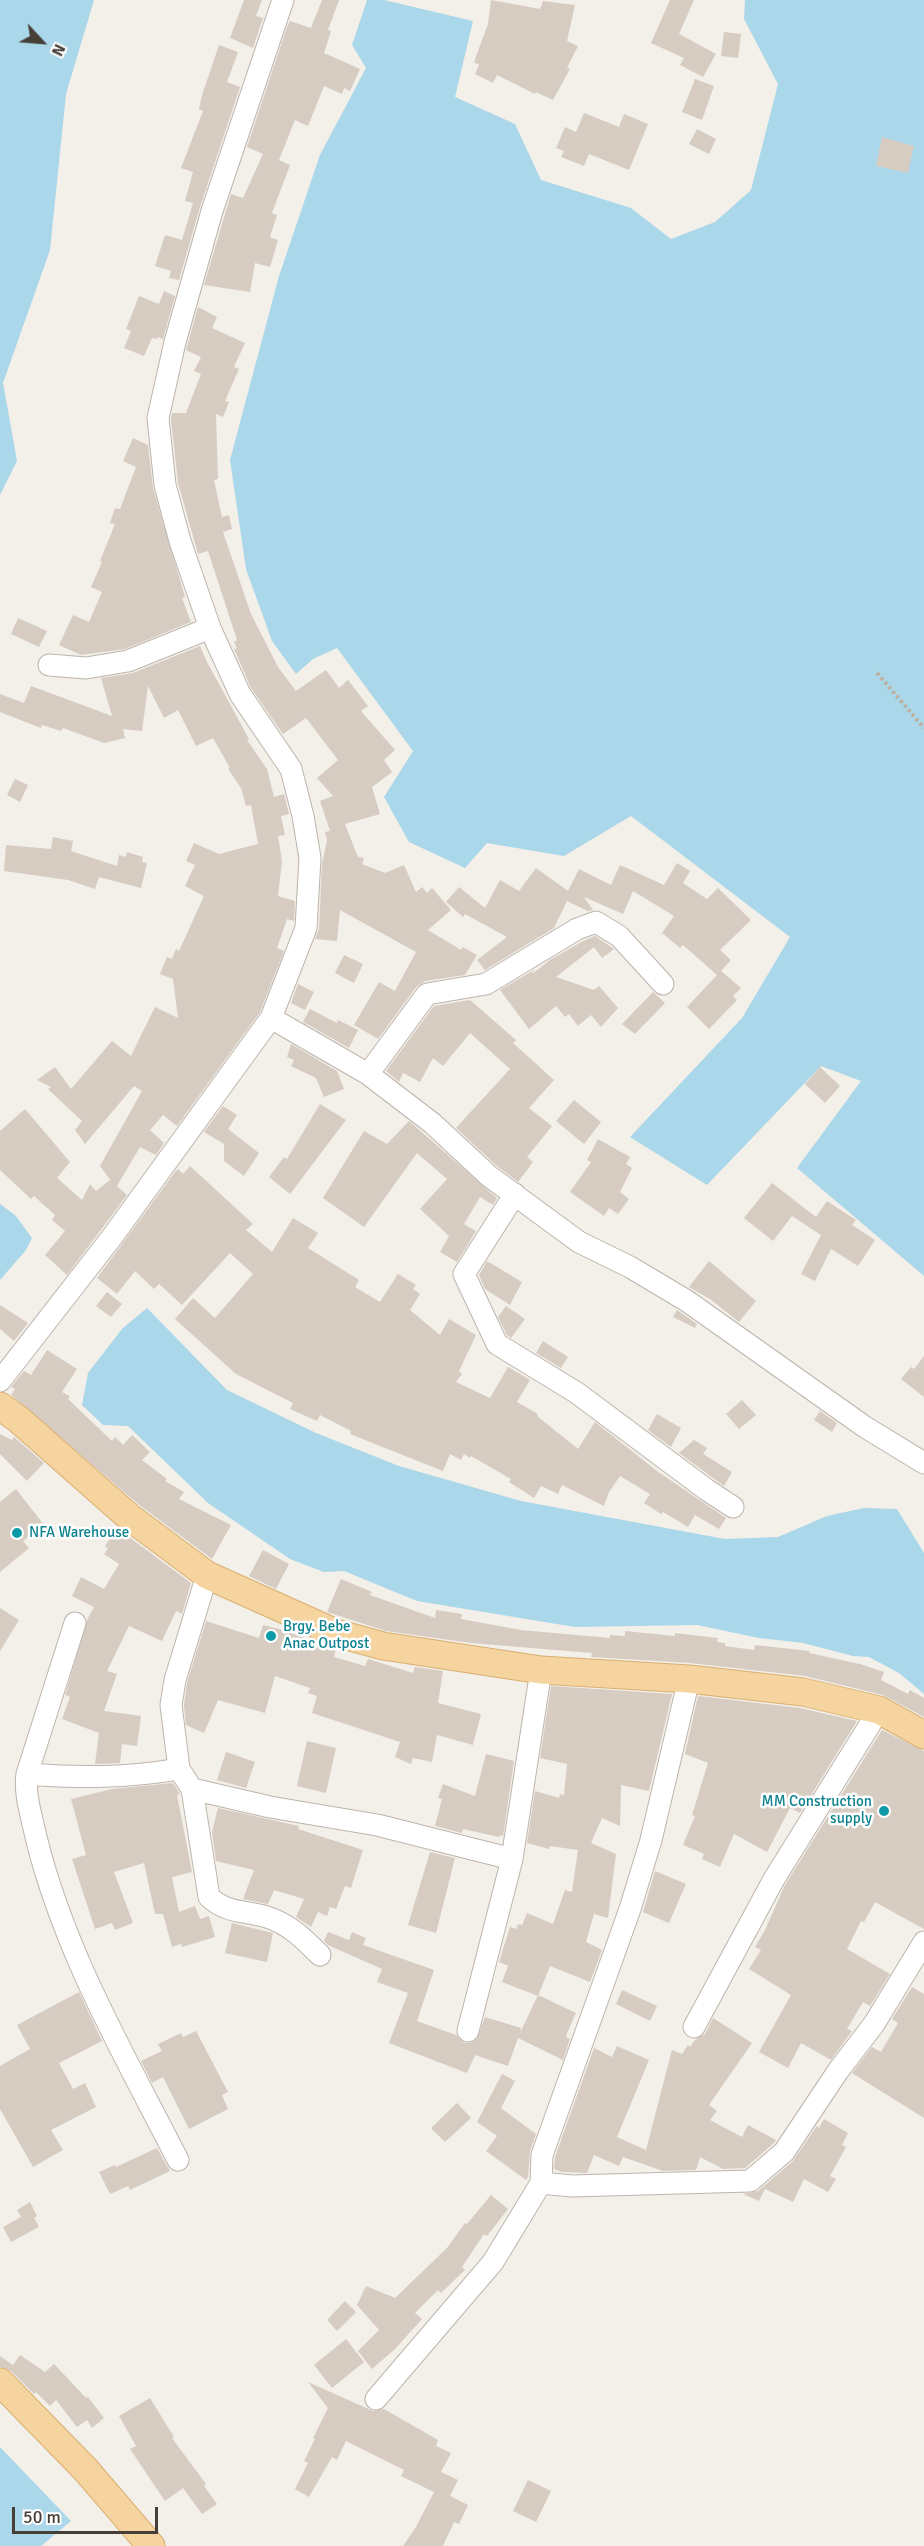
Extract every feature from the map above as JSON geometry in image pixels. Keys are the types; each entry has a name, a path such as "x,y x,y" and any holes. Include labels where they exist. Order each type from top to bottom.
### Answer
{"main road":[{"path":"0,1406 18,1419 128,1516 207,1575 345,1636 440,1657 541,1670 689,1679 803,1692 879,1710 924,1735"},
{"path":"0,2382 86,2470 151,2546"}],"street":[{"path":"4,1376 112,1238 271,1018 306,928 310,858 291,769 240,694 210,628 180,541 165,485 158,418 175,342 212,210 283,0"},
{"path":"49,665 86,668 128,661 210,628"},
{"path":"368,1074 427,994 486,984 578,929 596,922 619,936 663,984"},
{"path":"271,1018 368,1074 432,1124 489,1176 579,1242 630,1267 687,1301 865,1427 924,1463"},
{"path":"515,1194 464,1274 497,1344 577,1393 733,1507"},
{"path":"207,1575 175,1680 171,1705 179,1768 192,1789 209,1898 220,1908 267,1917 295,1930 321,1955"},
{"path":"75,1623 27,1774 30,1810 42,1860 82,1970 178,2160"},
{"path":"468,2031 512,1858 541,1670"},
{"path":"376,2399 493,2262 541,2183 542,2155 626,1921 651,1840 689,1679"},
{"path":"694,2027 774,1879 879,1710"},
{"path":"27,1774 80,1778 125,1777 179,1768"},
{"path":"192,1789 270,1807 377,1825 512,1858"},
{"path":"541,2183 572,2186 750,2181 784,2152 838,2072 874,2024 924,1942"}],"path":[{"path":"876,674 924,728"}],"water":[{"path":"0,0 94,0 66,94 50,250 3,383 17,461 0,495"},
{"path":"367,0 384,0 473,21 455,97 515,124 541,180 631,208 671,239 715,222 751,190 778,84 744,19 745,0 924,0 924,1276 797,1168 861,1081 821,1066 707,1185 630,1137 742,1018 790,937 631,816 564,856 487,843 465,868 409,842 384,797 413,751 337,648 313,659 296,674 272,641 246,569 230,460 279,276 320,155 366,68 352,45"},
{"path":"0,1204 16,1216 32,1238 26,1250 0,1280"},
{"path":"147,1308 227,1390 316,1433 399,1466 521,1501 725,1539 778,1537 827,1516 864,1508 897,1509 924,1553 924,1694 899,1673 869,1657 853,1656 803,1643 759,1638 697,1625 575,1627 417,1601 344,1571 324,1572 290,1559 208,1503 128,1426 103,1425 82,1405 88,1373 122,1329"},
{"path":"0,2447 71,2521 41,2546 0,2546"}],"building":[{"path":"244,0 262,0 256,16 263,18 253,48 230,38"},
{"path":"322,0 339,0 328,30 331,31 324,53 360,69 350,91 344,88 342,94 324,86 308,126 295,120 279,160 290,165 272,213 277,215 270,237 278,240 270,267 255,263 250,292 204,285 231,194 243,198 263,154 247,147 287,27 290,21 311,28"},
{"path":"491,0 540,9 543,1 575,5 567,41 578,46 567,68 570,69 553,100 536,92 535,94 497,75 493,83 475,74 479,65 474,62 488,24"},
{"path":"670,0 694,0 679,34 716,54 703,77 680,65 684,58 651,43"},
{"path":"724,32 741,34 738,58 721,56"},
{"path":"219,45 238,52 227,82 240,87 200,207 179,280 169,278 171,271 155,266 165,235 182,240 193,203 185,201 193,172 181,168 203,111 199,109 202,95"},
{"path":"695,79 714,86 702,120 682,112"},
{"path":"584,113 619,127 624,114 648,124 629,170 589,154 584,166 561,157 564,151 556,148 565,127 576,132"},
{"path":"697,129 716,139 709,154 689,144"},
{"path":"882,137 914,146 908,173 876,166"},
{"path":"164,291 175,296 163,339 152,338 144,356 124,348 131,331 126,329 139,296 159,304"},
{"path":"198,307 217,317 212,328 245,343 234,367 239,369 225,401 229,402 223,417 216,414 218,479 214,480 222,517 229,515 232,529 223,532 251,614 278,667 296,691 326,670 339,688 348,680 368,706 361,711 395,750 384,760 392,772 372,787 380,814 345,824 358,857 364,858 362,864 385,873 404,865 416,892 422,887 427,893 432,888 451,910 428,930 461,950 463,947 477,955 465,975 425,981 417,986 378,1039 354,1025 379,982 395,991 416,952 340,910 337,941 315,939 319,929 322,864 327,840 325,832 330,831 320,801 333,796 317,778 338,760 306,718 283,734 251,688 234,649 237,648 234,642 237,640 208,551 198,554 178,483 171,419 172,413 186,413 201,374 194,371 201,357 186,350"},
{"path":"133,438 148,445 153,488 185,597 182,598 191,622 125,649 81,655 59,645 73,615 89,622 102,592 91,587 115,524 110,523 115,508 120,509 136,467 123,461"},
{"path":"18,618 47,631 39,647 11,634"},
{"path":"200,646 249,739 247,740 267,769 274,797 284,794 289,814 281,816 285,835 278,836 282,861 278,896 295,901 294,921 287,919 277,948 284,951 260,1012 177,1126 163,1115 150,1130 164,1143 156,1155 140,1147 117,1186 127,1195 67,1275 45,1255 65,1231 52,1220 55,1215 34,1196 31,1199 0,1170 0,1131 25,1109 70,1162 57,1178 82,1200 90,1184 96,1191 110,1180 112,1182 100,1166 142,1091 134,1086 85,1144 75,1130 82,1121 48,1089 51,1087 37,1080 55,1067 71,1089 112,1041 131,1056 155,1007 178,1018 173,979 160,974 167,957 172,959 176,949 179,951 204,896 185,886 195,865 186,861 194,843 219,854 258,844 251,805 246,806 241,788 228,769 230,768 213,738 196,746 178,710 164,718 148,686 142,731 123,729 125,738 104,743 63,728 61,731 42,725 41,728 0,712 0,694 24,703 31,686 112,716 101,678 133,673"},
{"path":"15,779 28,785 20,802 7,795"},
{"path":"53,837 73,841 71,851 117,866 119,855 126,857 127,852 143,857 142,862 147,863 141,888 99,877 95,889 68,880 4,871 6,845 51,849"},
{"path":"677,863 690,871 683,883 707,899 718,888 751,920 720,950 731,960 721,971 741,988 733,996 737,1000 709,1029 687,1007 717,975 683,945 680,948 662,933 674,916 633,891 623,914 584,897 593,910 588,911 567,901 554,928 485,970 477,960 507,937 465,914 463,917 446,902 459,887 485,908 500,880 519,891 536,868 568,891 579,869 611,885 620,865 664,885"},
{"path":"595,936 614,949 602,958 594,947 556,977 594,990 599,986 618,1008 601,1027 591,1015 578,1026 569,1014 565,1017 556,1006 529,1029 500,990 534,970 532,974 550,960"},
{"path":"344,955 363,964 354,983 335,973"},
{"path":"298,984 314,992 305,1010 291,1003"},
{"path":"653,992 665,1003 635,1034 622,1024"},
{"path":"470,1000 516,1040 513,1043 554,1080 529,1108 552,1126 527,1157 533,1162 518,1182 456,1128 510,1069 470,1033 443,1066 433,1058 420,1082 403,1073 399,1082 386,1071 434,1006"},
{"path":"310,1009 337,1023 338,1020 358,1030 349,1048 303,1022"},
{"path":"291,1044 337,1071 344,1089 324,1097 316,1078 291,1066 294,1060 287,1057"},
{"path":"820,1067 840,1086 825,1103 805,1084"},
{"path":"574,1100 601,1122 584,1144 556,1121"},
{"path":"320,1104 346,1120 290,1194 269,1177 284,1157 287,1159"},
{"path":"223,1106 237,1115 228,1129 259,1153 244,1176 224,1161 224,1144 204,1132"},
{"path":"409,1121 497,1198 493,1205 480,1197 464,1224 476,1231 457,1262 440,1252 449,1236 420,1209 447,1179 417,1153 364,1227 323,1198 364,1131 387,1144"},
{"path":"598,1139 630,1157 626,1164 632,1168 620,1192 629,1199 618,1214 609,1208 604,1216 570,1192 591,1162 587,1160"},
{"path":"190,1166 253,1224 246,1230 272,1252 293,1218 318,1233 308,1248 359,1280 355,1287 380,1302 398,1274 416,1285 413,1289 420,1294 410,1310 440,1335 449,1319 476,1335 459,1371 462,1374 456,1382 490,1398 508,1367 530,1380 517,1402 538,1414 537,1416 578,1449 595,1422 657,1471 726,1518 719,1529 695,1515 688,1527 663,1512 661,1514 644,1503 650,1494 620,1476 609,1492 604,1506 562,1485 558,1494 541,1486 534,1498 509,1482 511,1479 471,1456 470,1458 464,1454 461,1460 450,1454 443,1471 350,1434 351,1431 320,1415 317,1421 290,1409 293,1403 236,1374 175,1319 193,1298 215,1318 253,1274 230,1253 182,1305 159,1284 154,1289 135,1271 117,1294 97,1278 175,1172 178,1169 183,1174"},
{"path":"772,1183 816,1217 827,1201 856,1220 852,1225 875,1240 858,1266 831,1249 815,1281 801,1274 821,1235 792,1216 773,1241 744,1218"},
{"path":"487,1261 522,1282 510,1305 485,1289 479,1275"},
{"path":"709,1261 756,1301 739,1322 710,1299 689,1287"},
{"path":"107,1292 122,1304 111,1317 96,1306"},
{"path":"0,1305 28,1323 14,1341 0,1329"},
{"path":"506,1306 525,1319 511,1338 507,1335 498,1317"},
{"path":"677,1310 697,1324 695,1328 673,1317"},
{"path":"543,1341 568,1357 561,1368 536,1353"},
{"path":"47,1350 77,1369 62,1392 70,1396 68,1399 112,1441 115,1437 123,1445 132,1435 150,1452 142,1460 167,1479 165,1481 184,1492 179,1499 231,1525 212,1559 138,1504 11,1395 15,1389 11,1387 24,1371 31,1375"},
{"path":"924,1356 924,1397 901,1379 911,1367 914,1369"},
{"path":"742,1400 756,1415 739,1429 726,1414"},
{"path":"820,1411 837,1423 832,1432 814,1420"},
{"path":"657,1414 681,1428 671,1447 648,1430"},
{"path":"0,1434 12,1440 14,1437 44,1463 27,1481 0,1454"},
{"path":"694,1440 707,1448 703,1454 732,1472 724,1486 679,1453"},
{"name":"NFA Warehouse","path":"16,1489 44,1525 23,1541 29,1548 0,1572 0,1502"},
{"path":"117,1528 191,1583 182,1614 176,1611 162,1641 129,1626 107,1671 117,1674 104,1711 141,1716 137,1746 122,1744 120,1763 95,1764 99,1733 62,1719 70,1697 65,1695 87,1620 94,1607 72,1596 81,1577 104,1589 119,1564 104,1554 108,1549 105,1546"},
{"path":"263,1550 289,1564 276,1589 249,1576"},
{"path":"341,1579 372,1592 370,1595 435,1618 436,1610 462,1614 461,1619 521,1630 610,1638 610,1635 625,1636 625,1631 675,1636 675,1633 718,1638 717,1642 725,1643 725,1646 754,1650 755,1645 810,1651 809,1653 860,1664 884,1672 881,1680 908,1694 910,1690 924,1698 924,1717 883,1695 805,1676 690,1663 591,1657 592,1653 471,1643 386,1631 327,1612"},
{"path":"0,1608 19,1620 0,1651"},
{"path":"206,1621 259,1638 263,1625 283,1630 336,1649 334,1657 365,1666 368,1659 413,1673 415,1667 443,1671 438,1703 481,1714 473,1745 437,1735 432,1762 413,1758 411,1764 395,1757 400,1742 312,1713 317,1696 308,1693 310,1688 275,1676 265,1713 218,1700 204,1733 186,1725 184,1705 187,1683"},
{"path":"551,1686 672,1694 649,1791 621,1785 620,1826 602,1818 591,1843 616,1854 608,1918 594,1914 586,1942 602,1950 590,1982 550,1966 538,1996 502,1982 508,1966 499,1962 510,1927 516,1929 518,1924 522,1925 527,1913 553,1924 565,1890 572,1892 578,1850 550,1846 549,1849 527,1843 535,1791 559,1798 560,1794 564,1795 567,1764 540,1758"},
{"path":"698,1696 800,1708 857,1721 800,1813 790,1808 767,1852 734,1834 720,1867 702,1859 704,1854 683,1845 695,1816 692,1815 708,1763 685,1754"},
{"path":"882,1730 924,1751 924,1929 875,1902 864,1922 861,1921 847,1949 890,1974 870,2006 863,2002 847,2029 852,2031 831,2060 801,2043 788,2068 759,2052 791,1995 749,1969 761,1950 755,1947 785,1885"},
{"path":"307,1741 336,1748 326,1793 297,1786"},
{"path":"226,1752 255,1762 246,1788 217,1780"},
{"path":"486,1754 514,1761 503,1836 463,1829 462,1833 435,1826 442,1799 438,1798 443,1784 475,1796"},
{"path":"173,1783 180,1794 177,1795 192,1872 172,1877 179,1912 195,1906 200,1919 209,1916 215,1937 182,1947 181,1944 172,1947 163,1914 155,1914 144,1863 114,1872 133,1923 115,1930 112,1923 95,1929 72,1859 86,1855 71,1799 112,1789"},
{"path":"218,1808 299,1826 298,1829 363,1850 351,1888 345,1886 336,1909 330,1907 327,1916 318,1912 311,1927 296,1917 304,1899 274,1890 268,1904 243,1899 254,1870 216,1861 212,1832"},
{"path":"430,1852 455,1858 436,1933 408,1925"},
{"path":"655,1871 686,1884 669,1923 643,1912"},
{"path":"232,1923 273,1933 267,1962 225,1953"},
{"path":"328,1932 349,1940 352,1932 366,1938 363,1945 434,1970 417,2021 456,2035 464,2043 471,2043 477,2039 485,2017 521,2028 520,2033 538,1995 576,2013 566,2037 570,2039 563,2060 518,2038 508,2066 475,2055 467,2073 389,2043 408,1993 377,1982 382,1969 328,1945 324,1941"},
{"path":"912,1987 924,1994 924,2118 852,2073 872,2047 881,2052 898,2023 892,2019"},
{"path":"622,1990 657,2006 650,2021 616,2004"},
{"path":"79,1992 102,2041 59,2063 73,2089 85,2083 96,2107 51,2130 63,2150 33,2167 0,2109 0,2066 30,2049 17,2025"},
{"path":"713,2018 752,2043 709,2105 717,2111 710,2120 742,2137 748,2125 776,2140 774,2143 745,2168 723,2169 700,2157 696,2170 663,2171 623,2157 619,2166 594,2155 587,2173 562,2172 554,2169 555,2157 594,2048 612,2057 617,2046 649,2060 617,2137 646,2150 672,2050 682,2054 688,2045 690,2047 695,2040 705,2034"},
{"path":"196,2031 228,2092 222,2095 228,2109 189,2129 163,2077 152,2083 141,2061 162,2051 158,2044 181,2033 183,2037"},
{"path":"502,2074 515,2081 501,2108 536,2134 530,2151 526,2180 486,2151 497,2136 477,2122"},
{"path":"457,2103 471,2118 445,2142 431,2128"},
{"path":"824,2119 848,2133 842,2145 846,2147 830,2176 836,2179 828,2192 804,2179 793,2202 765,2189 759,2201 743,2194 758,2191 792,2162"},
{"path":"157,2148 170,2171 130,2190 128,2186 110,2194 99,2172 115,2165 116,2167"},
{"path":"491,2195 508,2209 487,2236 484,2234 462,2267 465,2270 441,2293 438,2290 415,2313 422,2319 395,2349 372,2369 358,2351 379,2330 357,2305 366,2286 395,2298 447,2248 465,2223 467,2224"},
{"path":"30,2202 37,2216 34,2218 39,2227 11,2242 3,2227 21,2217 17,2210"},
{"path":"345,2301 356,2312 337,2331 327,2320"},
{"path":"346,2339 364,2362 332,2388 314,2365"},
{"path":"20,2355 45,2372 54,2364 86,2398 88,2397 104,2418 92,2428 87,2420 77,2427 56,2400 50,2406 11,2371 0,2367 0,2356 13,2365"},
{"path":"308,2382 373,2411 384,2409 438,2440 436,2446 451,2453 441,2472 458,2480 450,2496 468,2505 459,2524 454,2522 443,2546 403,2546 416,2527 434,2492 401,2476 404,2470 346,2441 337,2460 332,2457 309,2497 295,2489 308,2463 304,2461 315,2439 313,2438 328,2408"},
{"path":"150,2398 174,2437 172,2438 206,2484 204,2486 217,2504 202,2514 183,2488 165,2501 130,2449 136,2446 119,2416"},
{"path":"528,2480 551,2491 536,2522 513,2511"}],"place":[{"name":"NFA Warehouse","path":"17,1533"},
{"name":"Brgy. Bebe Anac Outpost","path":"271,1636"},
{"name":"MM Construction supply","path":"884,1811"}]}
